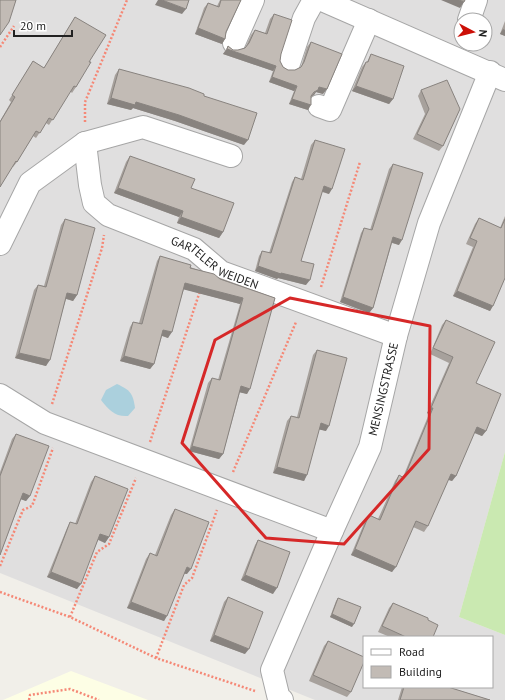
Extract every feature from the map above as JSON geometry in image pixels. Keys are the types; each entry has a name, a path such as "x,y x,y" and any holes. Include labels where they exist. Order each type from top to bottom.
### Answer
{"street":[{"path":"234,43 253,0"},
{"path":"289,63 304,18 314,0"},
{"path":"322,0 361,11 453,47"},
{"path":"472,12 476,0"},
{"path":"319,106 330,110 361,11"},
{"path":"462,52 498,76"},
{"name":"MENSINGSTRASSE","path":"279,700 272,670 370,447 396,336 429,223 498,76"},
{"path":"0,244 30,183 85,143 143,127 231,156"},
{"name":"GARTELER WEIDEN","path":"85,143 90,185 94,203 108,215 194,249 221,272 396,336"},
{"path":"0,395 53,426 332,531"}],"path":[{"path":"85,143 86,102 126,0"},
{"path":"0,47 14,26"},
{"path":"315,307 360,162"},
{"path":"0,566 23,510 32,506 102,248 108,215"},
{"path":"70,617 97,552 109,544 144,460 209,262"},
{"path":"232,474 296,322"},
{"path":"156,658 184,585 192,578 219,506"},
{"path":"0,592 70,617 156,658 279,700"},
{"path":"29,700 30,696 70,689 99,700"}],"highlighted area":[{"path":"290,298 430,326 429,449 344,544 266,538 182,443 215,340"}],"shaded area":[{"path":"0,0 505,0 505,452 459,617 505,635 505,700 315,700 0,573"},
{"path":"71,671 148,700 3,700"}],"green space":[{"path":"505,452 505,635 459,617"}],"water":[{"path":"117,384 128,390 132,395 135,408 128,416 116,414 101,400 106,390"}],"building":[{"path":"0,0 16,0 9,22 0,35"},
{"path":"162,0 189,0 186,9"},
{"path":"221,0 241,0 226,32 225,39 198,28 208,3 219,7"},
{"path":"274,14 292,20 280,61 283,67 288,70 295,70 301,67 311,42 342,54 327,89 319,87 318,90 314,92 311,96 311,105 292,99 297,86 272,77 276,66 227,49 228,46 233,50 245,48 255,30 267,34"},
{"path":"75,17 106,35 89,62 91,62 76,87 74,86 53,120 49,118 40,133 36,131 0,187 0,122 15,97 12,95 33,61 44,68"},
{"path":"371,54 404,66 393,99 356,86"},
{"path":"119,69 189,88 204,94 204,96 257,113 248,140 179,115 136,102 135,105 111,98"},
{"path":"447,80 460,109 443,146 417,134 429,109 421,90"},
{"path":"315,140 345,149 332,189 324,186 301,261 314,264 310,280 281,274 258,266 262,251 271,253 295,177 303,180"},
{"path":"130,156 195,179 191,188 234,203 223,232 181,217 183,211 118,188"},
{"path":"393,164 423,173 402,240 393,237 373,308 343,297 364,228 372,230"},
{"path":"479,218 501,228 505,219 505,278 493,306 457,291 477,241 470,238"},
{"path":"65,219 95,228 77,295 67,293 50,360 19,353 38,285 46,287"},
{"path":"160,256 191,265 190,268 214,274 220,279 275,298 250,389 241,386 223,454 192,446 212,378 220,380 243,298 185,283 172,332 163,330 154,364 124,356 133,322 142,324"},
{"path":"446,320 495,342 476,383 501,394 486,431 477,427 456,476 451,474 428,526 416,521 396,567 355,549 369,515 380,520 399,475 404,478 433,408 431,408 453,357 433,348"},
{"path":"317,350 347,358 329,426 321,423 307,475 277,467 291,416 299,418"},
{"path":"16,434 49,446 30,496 23,493 0,555 0,476"},
{"path":"95,476 128,489 109,537 100,534 81,584 51,572 70,522 77,524"},
{"path":"175,509 209,522 191,569 187,567 167,616 131,602 150,553 157,556"},
{"path":"258,540 290,552 277,588 245,575"},
{"path":"228,597 263,612 249,649 214,635"},
{"path":"338,598 361,607 354,624 332,614"},
{"path":"393,603 428,618 428,620 438,625 433,636 404,636 382,626"},
{"path":"328,641 363,657 363,664 351,692 313,675"},
{"path":"404,688 451,688 490,700 400,700"}]}
